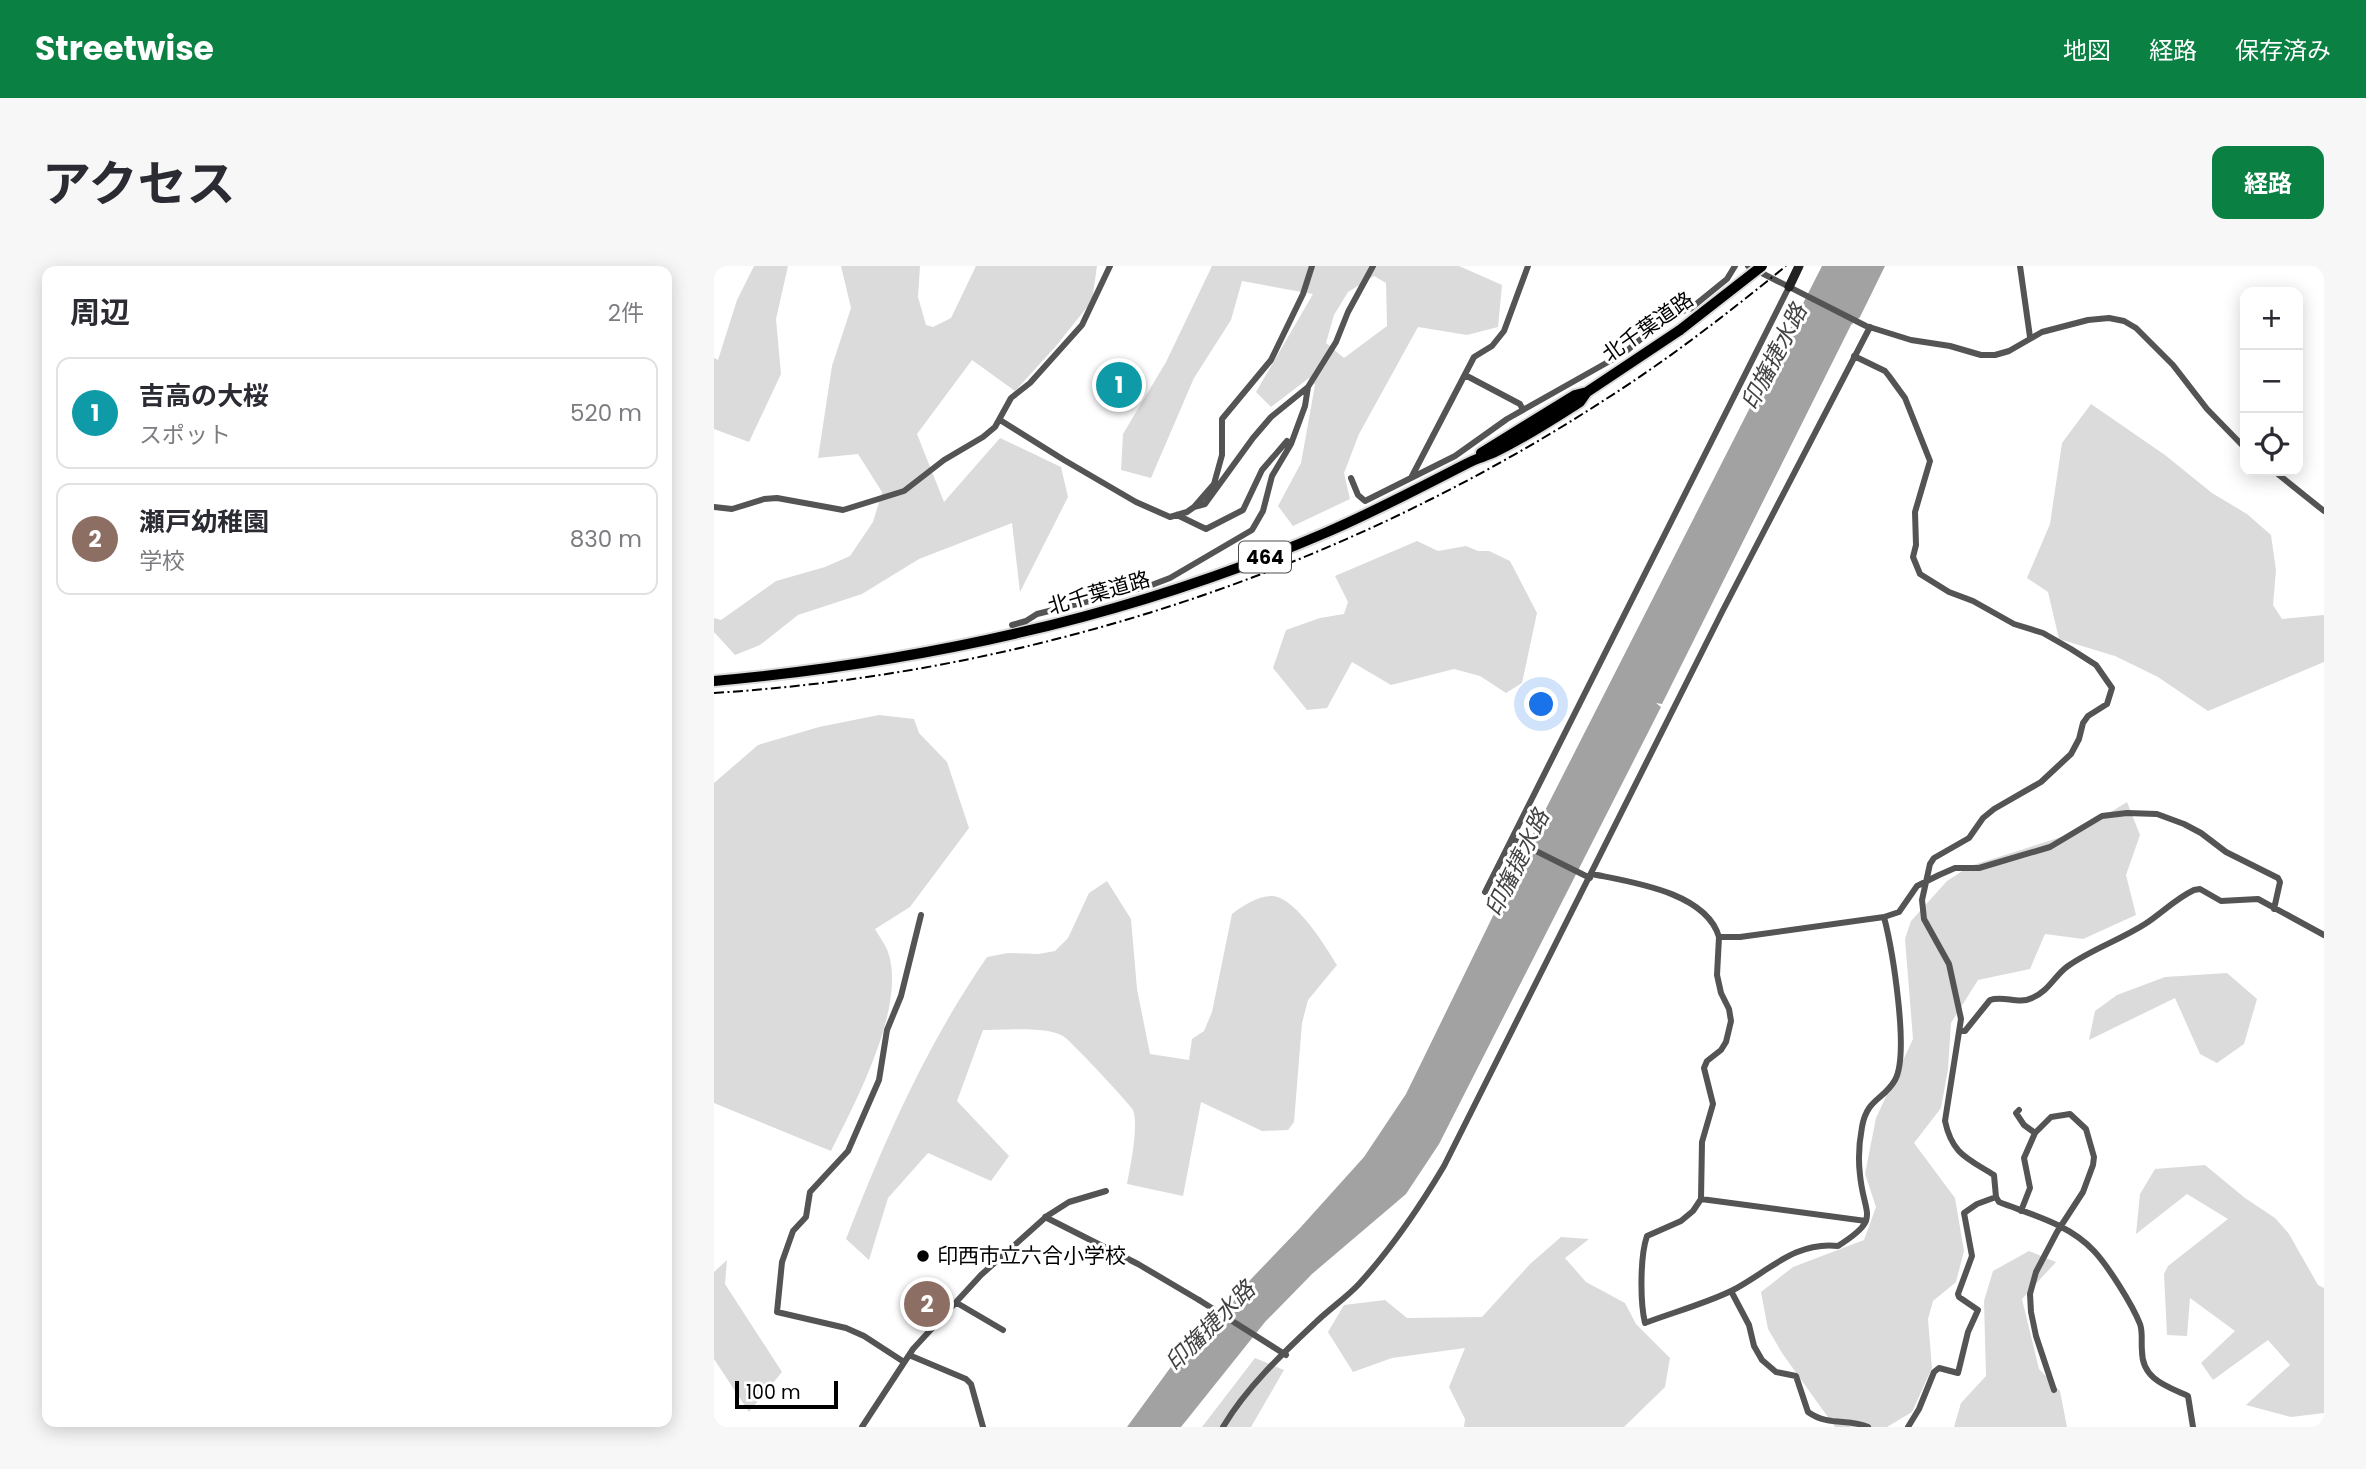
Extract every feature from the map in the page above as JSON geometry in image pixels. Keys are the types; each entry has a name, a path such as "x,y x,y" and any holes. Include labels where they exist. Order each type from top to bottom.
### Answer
{"highway":[{"name":"北千葉道路","path":"1471,461 1493,444 1575,395 1587,392 1680,330 1762,266"},
{"name":"北千葉道路","path":"714,681 879,662 1048,628 1157,596 1278,552 1379,509 1553,420 1580,402 1587,392"}],"street":[{"path":"714,507 732,509 764,499 778,498 843,510 904,491 944,460 987,434 1000,420 1011,398 1030,383 1082,325 1110,266"},
{"path":"1194,507 1214,484 1217,475 1222,455 1222,419 1270,359 1303,294 1312,266"},
{"path":"1000,420 1063,460 1160,513 1170,517 1205,504 1271,417 1308,387 1336,342 1348,312 1373,266"},
{"path":"1412,478 1474,357 1492,346 1504,331 1528,266"},
{"path":"1351,478 1358,495 1365,501 1455,456 1525,409 1623,353 1670,316 1690,309 1727,279 1735,266"},
{"path":"1748,266 1868,326 1911,340 1950,346 1981,355 2009,351 2022,345 2030,337 2088,320 2109,318 2124,321 2136,328 2157,348 2207,410 2240,443"},
{"path":"1485,892 1794,289 1799,266"},
{"path":"2020,266 2030,337"},
{"path":"1223,1427 1250,1390 1316,1322 1366,1276 1424,1200 1462,1132 1868,326"},
{"path":"1854,356 1885,371 1905,398 1930,461 1915,512 1916,545 1913,557 1920,574 1949,592 1973,601 2014,624 2043,633 2071,649 2096,666 2112,688 2107,704 2088,716 2083,723 2071,754 2041,782 1994,809 1983,818 1969,838 1934,858 1930,864 1922,900 1924,919 1949,964 1961,1019 1945,1121 1952,1146 1994,1175 1999,1202 2061,1226 2094,1250 2140,1324 2141,1353 2149,1375 2188,1396 2193,1427"},
{"path":"1465,376 1520,404 1535,420"},
{"path":"1012,625 1037,614 1149,586 1170,578 1252,530 1264,511 1272,476 1291,444 1305,407 1308,387"},
{"path":"1177,515 1206,529 1237,515 1248,504 1269,459 1287,441 1291,444"},
{"path":"2280,476 2324,511"},
{"path":"1720,937 1740,937 1899,912 1917,886 1955,868 1979,868 2050,847 2102,816 2141,812 2157,814 2184,824 2226,852 2278,878 2280,882 2274,909"},
{"path":"1512,839 1582,874 1635,883 1675,896 1702,911 1720,937 1717,975 1731,1021 1726,1042 1721,1050 1707,1061 1704,1068 1713,1104 1702,1142 1701,1199 1693,1211 1681,1221 1647,1236 1644,1244 1645,1323 1731,1291 1792,1254 1821,1244 1838,1246 1858,1232 1866,1221 1868,1209 1860,1177 1859,1154 1862,1126 1872,1102 1896,1079 1901,1031 1884,916"},
{"path":"1960,1031 1965,1031 1990,1000 2022,1002 2034,998 2076,960 2134,931 2194,890 2200,889 2221,901 2258,899 2324,935"},
{"path":"904,1362 864,1336 846,1328 777,1312 782,1262 793,1231 806,1217 810,1192 849,1151 880,1080 887,1030 901,996 921,915"},
{"path":"2019,1110 2018,1119 2035,1133"},
{"path":"2021,1211 2030,1188 2024,1158 2035,1133 2051,1118 2070,1114 2086,1129 2094,1165 2083,1192 2036,1272 2030,1294 2036,1336 2054,1390"},
{"path":"862,1427 909,1355 981,1275 1045,1217 1069,1202 1106,1191"},
{"path":"1908,1427 1919,1409 1930,1376 1940,1368 1958,1373 1968,1332 1978,1310 1958,1294 1972,1256 1964,1213 1977,1204 1996,1197"},
{"path":"1701,1199 1866,1221"},
{"path":"1045,1217 1138,1264 1286,1354"},
{"path":"1731,1291 1748,1325 1757,1353 1776,1371 1796,1376 1808,1412 1827,1422 1861,1424 1868,1427"},
{"path":"957,1303 1003,1330"},
{"path":"909,1355 966,1379 971,1384 983,1427"}],"shaded area":[{"path":"754,266 788,266 776,319 781,374 749,442 714,429 714,358 718,360 737,300"},
{"path":"841,266 920,266 918,297 926,325 933,327 951,318 976,266 1097,266 1092,301 1015,391 972,360 917,434 944,502 1000,438 1061,467 1068,497 1020,592 1012,523 919,559 862,594 798,615 760,645 735,655 714,632 714,618 721,620 776,581 825,567 850,556 873,522 882,492 858,454 818,458 832,366 851,308"},
{"path":"1212,266 1459,266 1502,285 1498,327 1467,335 1418,327 1359,434 1344,473 1350,499 1293,526 1278,506 1301,463 1315,385 1309,378 1271,407 1256,392 1313,294 1242,281 1231,320 1194,378 1151,478 1121,470 1123,434 1166,362","holes":["1374,276 1386,283 1387,326 1344,358 1326,343 1334,315 1348,292"]},
{"path":"2091,404 2165,455 2212,493 2247,514 2271,535 2276,570 2273,605 2282,619 2324,615 2324,662 2208,711 2158,677 2115,656 2059,639 2048,592 2027,578 2050,524 2062,443"},
{"path":"1417,541 1438,551 1466,546 1478,551 1489,551 1510,561 1537,613 1522,683 1506,693 1480,676 1454,669 1391,685 1352,662 1327,708 1307,710 1273,668 1286,630 1320,618 1344,614 1348,602 1335,576"},
{"path":"879,715 914,719 919,733 947,762 969,828 910,907 875,929 888,952 892,974 885,1026 865,1081 831,1151 714,1103 714,783 758,745 819,727"},
{"path":"2127,802 2140,835 2126,875 2136,915 2083,939 2045,934 2030,969 1978,980 1951,1023 1948,1069 1941,1108 1914,1143 1955,1198 1964,1251 1956,1282 1933,1301 1928,1319 1932,1368 1912,1412 1887,1427 1835,1427 1768,1329 1761,1292 1793,1267 1864,1240 1876,1207 1865,1174 1876,1118 1913,1039 1905,939 1911,921 1947,881 1970,866 2080,831"},
{"path":"1107,881 1131,919 1137,989 1150,1054 1189,1060 1192,1039 1204,1031 1212,1012 1232,914 1257,899 1273,896 1291,905 1310,925 1337,965 1308,1000 1302,1023 1294,1122 1288,1130 1262,1131 1201,1102 1183,1196 1127,1184 1135,1136 1135,1117 1122,1096 1063,1036 1036,1030 983,1030 957,1101 1009,1156 991,1181 928,1153 888,1198 869,1260 846,1239 908,1094 965,990 987,957 1008,953 1039,954 1055,951 1068,938 1089,893"},
{"path":"2227,973 2257,999 2244,1044 2217,1063 2200,1054 2175,998 2089,1040 2095,1011 2117,995 2165,977"},
{"path":"2205,1165 2245,1198 2275,1218 2289,1234 2318,1285 2324,1288 2324,1413 2291,1417 2246,1405 2290,1365 2268,1340 2213,1380 2201,1363 2235,1331 2190,1298 2187,1336 2167,1335 2164,1274 2168,1266 2228,1219 2187,1194 2136,1234 2140,1194 2155,1169"},
{"path":"1561,1237 1589,1239 1565,1258 1586,1282 1625,1303 1636,1324 1670,1358 1665,1387 1624,1427 1464,1427 1465,1419 1449,1387 1465,1348 1392,1358 1353,1372 1328,1332 1344,1305 1385,1300 1407,1318 1482,1317 1530,1264"},
{"path":"2029,1251 2056,1262 2022,1299 2039,1369 2060,1391 2067,1427 1954,1427 1961,1403 1986,1376 1984,1301 1993,1271"},
{"path":"727,1260 725,1284 782,1372 749,1412 714,1359 714,1272"},
{"path":"1255,1358 1284,1370 1251,1427 1202,1427"}],"water":[{"name":"印旛捷水路","path":"1822,266 1885,266 1860,317 1851,325 1662,704 1656,703 1661,707 1439,1144 1406,1194 1312,1274 1265,1322 1181,1427 1127,1427 1184,1349 1364,1157 1406,1094 1530,840"}],"railway":[{"path":"714,693 832,682 950,663 1065,637 1179,603 1290,563 1399,515 1504,460 1606,399 1653,368 1786,266"}],"place":[{"name":"吉高の大桜","path":"1119,385"},
{"name":"印西市立六合小学校","path":"923,1256"},
{"name":"瀬戸幼稚園","path":"927,1304"}]}
